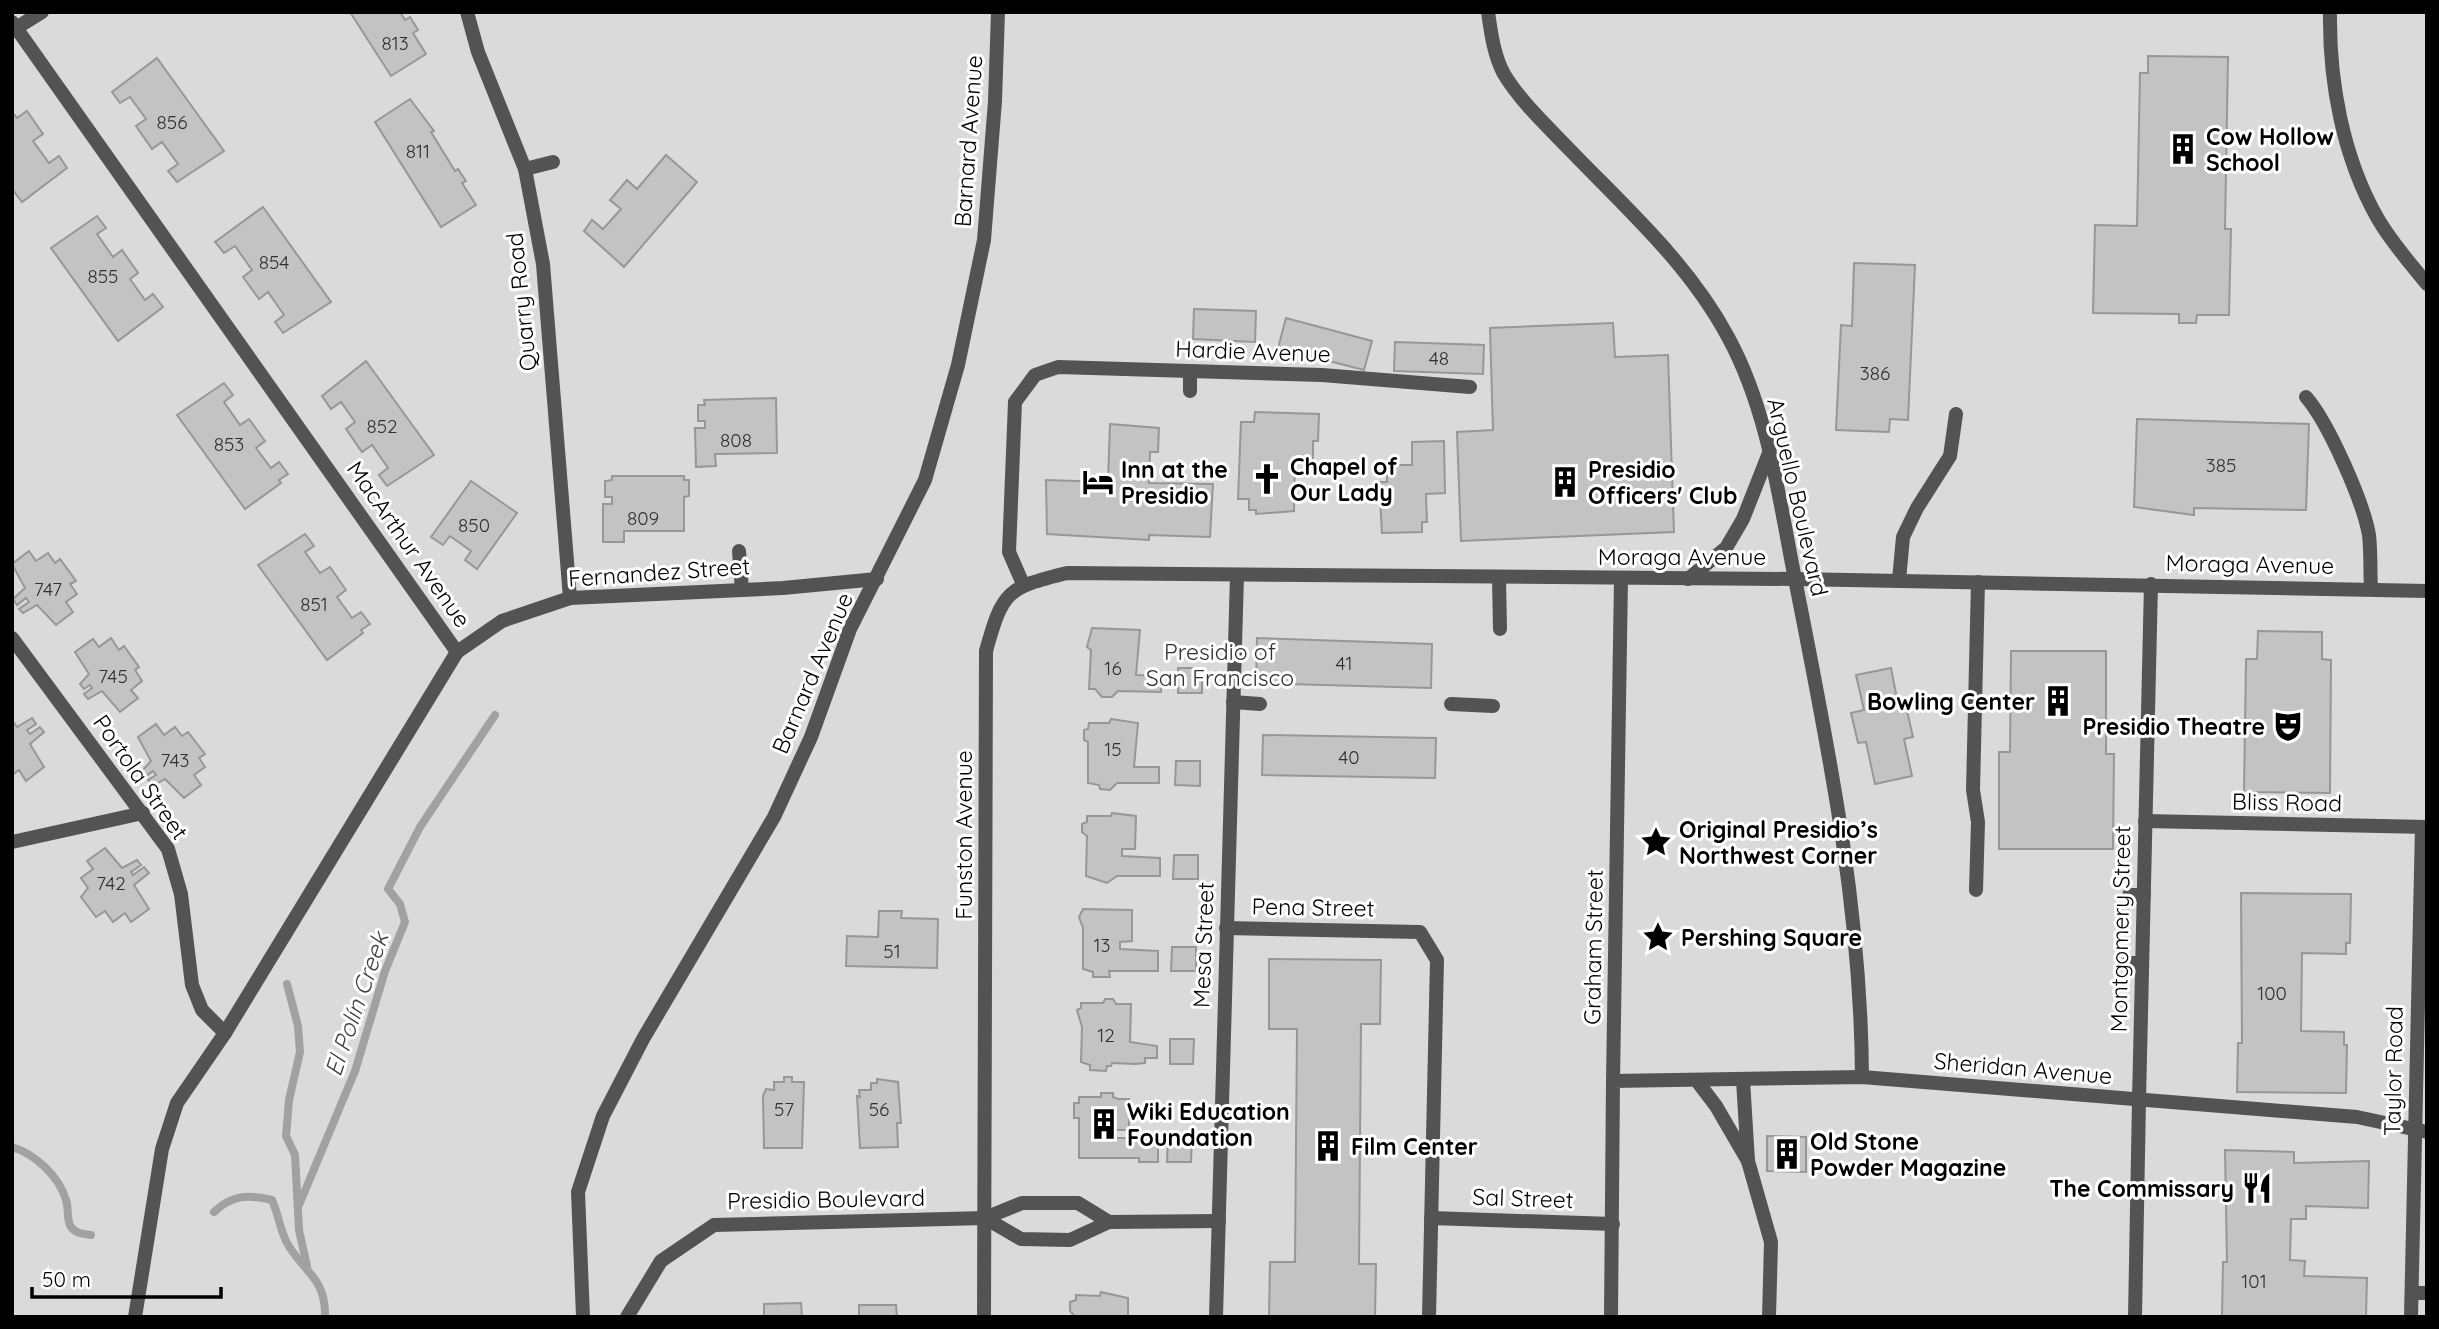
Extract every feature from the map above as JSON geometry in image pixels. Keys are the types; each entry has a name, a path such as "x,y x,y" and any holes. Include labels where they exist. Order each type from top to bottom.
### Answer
{"street":[{"path":"14,25 42,12"},
{"name":"Quarry Road","path":"467,12 478,52 525,169 543,264 570,598"},
{"name":"Barnard Avenue","path":"583,1317 578,1192 603,1116 643,1040 774,817 811,737 850,629 925,480 966,326 984,240 996,101 998,12"},
{"name":"Arguello Boulevard","path":"1488,12 1492,40 1504,74 1550,129 1682,267 1728,336 1745,374 1769,451 1833,774 1851,890 1860,978 1862,1077"},
{"path":"2330,12 2334,85 2354,161 2377,218 2427,284"},
{"name":"MacArthur Avenue","path":"14,25 457,652 225,1032 177,1103 167,1132 135,1317"},
{"path":"525,169 553,162"},
{"name":"Hardie Avenue","path":"1023,584 1009,552 1015,402 1035,375 1058,367 1322,375 1470,387"},
{"path":"1190,371 1190,391"},
{"path":"2305,397 2318,413 2363,514 2369,536 2371,589"},
{"path":"1899,580 1903,537 1917,508 1950,456 1956,414"},
{"path":"1688,579 1726,548 1743,519 1769,451"},
{"path":"739,551 742,590"},
{"name":"Moraga Avenue","path":"1023,584 1067,573 1899,580 2427,591"},
{"name":"Mesa Street","path":"1216,1317 1237,575"},
{"path":"1499,578 1500,629"},
{"name":"Fernandez Street","path":"457,652 502,621 570,598 742,590 877,579"},
{"name":"Graham Street","path":"1611,1317 1621,579"},
{"path":"1976,890 1978,822 1973,790 1978,582"},
{"name":"Funston Avenue","path":"984,1317 986,651 996,615 1008,597 1023,584"},
{"name":"Montgomery Street","path":"2135,1317 2139,1100 2136,895 2146,821 2151,584"},
{"name":"Portola Street","path":"12,638 168,849 181,894 192,985 201,1010 225,1032"},
{"path":"1233,702 1259,704"},
{"path":"1451,705 1493,706"},
{"path":"12,842 143,813"},
{"name":"Bliss Road","path":"2146,821 2425,827"},
{"name":"Taylor Road","path":"2411,1317 2421,1130 2425,827"},
{"name":"Pena Street","path":"1226,928 1420,932 1437,960 1432,1218"},
{"name":"Sheridan Avenue","path":"1613,1081 1862,1077 2357,1117 2421,1130"},
{"path":"1743,1080 1748,1161 1771,1242 1769,1317"},
{"path":"1697,1081 1716,1106 1748,1161"},
{"name":"Presidio Boulevard","path":"627,1317 661,1261 714,1225 985,1218 1022,1203 1078,1203 1109,1222"},
{"path":"985,1218 1021,1239 1070,1240 1109,1222 1219,1221"},
{"path":"1429,1317 1432,1218"},
{"name":"Sal Street","path":"1432,1218 1613,1224"},
{"path":"2412,1293 2427,1293"}],"green space":[{"name":"Presidio of San Francisco","path":"12,12 2427,12 2427,1317 12,1317"}],"building":[{"path":"350,12 400,12 405,20 410,17 418,30 413,33 426,54 391,76"},
{"name":"Cow Hollow School","path":"2148,56 2228,57 2225,229 2231,229 2229,315 2197,315 2196,323 2179,323 2179,314 2093,313 2095,225 2137,226 2140,73 2148,73"},
{"path":"157,58 224,151 177,182 168,171 178,164 162,142 152,149 136,126 146,119 130,97 120,103 112,92"},
{"path":"410,99 434,131 431,132 455,171 458,169 466,181 462,183 476,205 441,227 375,122"},
{"path":"27,111 43,134 33,141 49,163 59,156 67,168 22,202 12,189 12,112 17,118"},
{"path":"666,155 697,182 624,267 584,231 592,220 603,229 621,209 610,200 627,180 637,189"},
{"path":"263,207 331,302 283,333 275,322 284,315 268,292 259,299 243,277 252,270 235,246 224,253 215,242"},
{"path":"97,216 106,228 97,234 113,257 122,250 138,273 130,279 145,300 153,294 163,307 118,341 51,248"},
{"path":"1854,263 1915,265 1908,420 1890,419 1889,432 1836,430 1841,325 1852,326"},
{"path":"1194,309 1256,311 1255,342 1193,339"},
{"path":"1286,318 1372,341 1364,370 1278,348"},
{"name":"Presidio Officers' Club","path":"1613,323 1615,357 1668,355 1674,532 1461,541 1457,432 1493,430 1490,328"},
{"path":"1395,342 1484,345 1483,374 1394,371"},
{"path":"366,361 434,455 387,486 379,475 388,468 372,445 362,452 346,429 355,422 341,402 331,409 322,396"},
{"path":"224,383 233,395 224,402 240,425 249,419 265,441 256,448 271,468 279,462 288,474 279,480 281,483 245,509 177,415"},
{"path":"776,398 777,453 715,454 716,466 696,467 695,428 705,428 705,421 698,421 698,405 705,405 704,400"},
{"name":"Chapel of Our Lady","path":"1255,412 1319,414 1318,441 1313,441 1313,460 1295,459 1294,511 1256,514 1256,510 1249,510 1249,499 1238,499 1241,422 1254,422"},
{"path":"2137,419 2309,424 2306,510 2194,508 2194,515 2134,507"},
{"name":"Inn at the Presidio","path":"1110,424 1159,428 1158,452 1150,452 1149,483 1213,484 1210,537 1149,535 1149,540 1047,534 1046,480 1108,482"},
{"path":"1444,441 1445,493 1426,494 1427,522 1422,522 1422,532 1382,533 1379,482 1387,482 1387,465 1412,465 1412,442"},
{"path":"612,476 684,476 684,480 689,480 689,496 684,497 684,531 624,531 624,542 603,542 603,504 612,504 612,497 605,497 605,481 612,480"},
{"path":"471,481 517,513 477,569 465,560 471,551 450,536 443,545 431,537"},
{"path":"305,534 314,546 305,552 320,573 330,567 346,590 337,597 352,618 361,612 370,624 361,630 363,633 327,660 258,565"},
{"path":"29,551 36,561 48,553 55,563 60,559 76,581 70,584 77,594 66,602 73,612 56,625 37,605 23,613 19,609 29,602 26,598 17,605 13,599 25,588 12,564"},
{"path":"1092,628 1140,630 1136,675 1162,676 1161,692 1118,691 1112,697 1102,697 1095,689 1089,689 1091,650 1087,647"},
{"name":"Presidio Theatre","path":"2258,631 2322,632 2322,659 2331,660 2330,793 2244,792 2246,659 2257,659"},
{"path":"111,638 119,650 124,646 139,667 135,670 142,681 131,690 138,698 120,712 102,691 88,699 84,694 92,688 90,685 84,689 80,684 89,674 75,652 93,639 99,647"},
{"path":"1257,638 1432,644 1431,688 1256,683"},
{"name":"Bowling Center","path":"2011,651 2106,651 2106,754 2114,754 2113,849 1999,849 1999,752 2010,752"},
{"path":"1178,668 1202,668 1202,693 1178,693"},
{"path":"1891,668 1898,704 1905,702 1913,737 1904,739 1912,776 1875,784 1866,742 1858,743 1851,713 1864,710 1856,675"},
{"path":"32,718 36,724 27,730 30,734 40,727 44,732 30,744 44,767 26,781 19,770 12,775 12,720 17,727"},
{"path":"1111,719 1138,723 1134,767 1159,767 1159,783 1117,783 1110,790 1088,783 1088,742 1084,740 1084,730 1088,729 1089,723 1109,723"},
{"path":"156,724 164,735 175,727 182,736 188,732 205,754 199,758 205,767 194,775 201,785 184,798 165,779 153,786 148,780 156,775 153,771 145,777 141,772 151,761 138,737"},
{"path":"1263,735 1436,738 1435,778 1262,775"},
{"path":"1176,761 1200,761 1200,786 1175,785"},
{"path":"1112,813 1136,816 1135,849 1122,849 1122,856 1160,858 1160,876 1117,876 1107,883 1086,876 1087,836 1082,832 1082,824 1087,822 1087,816 1111,816"},
{"path":"105,848 122,868 137,860 141,865 131,872 133,875 144,867 149,873 134,885 149,909 131,922 125,913 113,922 105,911 96,917 81,897 88,888 81,878 93,869 87,861"},
{"path":"1174,855 1198,855 1198,879 1173,879"},
{"path":"2241,893 2351,894 2350,943 2346,943 2346,954 2302,953 2301,1031 2344,1032 2344,1045 2347,1045 2346,1093 2237,1092 2238,1043 2242,1043"},
{"path":"1083,909 1132,910 1132,941 1120,942 1120,949 1158,951 1158,971 1109,971 1110,977 1093,977 1093,972 1083,969 1083,928 1079,917"},
{"path":"879,911 902,911 901,918 938,919 937,968 846,966 847,936 878,937"},
{"path":"1172,947 1196,947 1196,971 1171,971"},
{"name":"Film Center","path":"1269,959 1381,960 1380,1024 1361,1024 1359,1264 1376,1264 1375,1317 1269,1317 1270,1262 1295,1262 1297,1029 1269,1029"},
{"path":"1105,999 1113,999 1116,1004 1131,1004 1130,1042 1157,1046 1157,1058 1145,1058 1145,1063 1112,1063 1107,1066 1106,1071 1090,1070 1090,1065 1081,1062 1082,1027 1077,1010 1081,1008 1081,1003 1103,1003"},
{"path":"1170,1039 1194,1039 1193,1064 1170,1064"},
{"path":"784,1077 792,1077 792,1082 804,1082 802,1148 764,1148 763,1096 766,1089 774,1090 774,1082 784,1082"},
{"path":"877,1079 898,1082 901,1123 897,1123 898,1147 860,1148 857,1096 860,1097 859,1090 871,1090 871,1083 877,1083"},
{"name":"Wiki Education Foundation","path":"1101,1093 1113,1093 1113,1097 1118,1099 1129,1099 1129,1130 1116,1130 1116,1138 1141,1138 1141,1133 1158,1133 1158,1162 1139,1162 1139,1158 1079,1158 1079,1118 1074,1118 1074,1103 1079,1103 1079,1097 1101,1097"},
{"name":"Old Stone Powder Magazine","path":"1767,1136 1806,1137 1806,1172 1767,1171"},
{"path":"1168,1137 1192,1137 1191,1162 1167,1162"},
{"path":"2225,1150 2294,1152 2294,1163 2369,1161 2368,1208 2306,1206 2306,1219 2291,1219 2290,1260 2305,1261 2304,1276 2367,1278 2366,1317 2222,1317 2223,1262 2227,1262"},
{"path":"1101,1292 1128,1298 1128,1317 1075,1317 1070,1311 1070,1302 1076,1300 1076,1295 1100,1296"},
{"path":"801,1303 802,1317 764,1317 764,1304"},
{"path":"859,1305 896,1305 897,1317 859,1317"}],"waterway":[{"name":"El Polín Creek","path":"299,1205 355,1071 385,971 405,922 400,904 388,889 420,827 495,715"},
{"name":"El Polín Creek","path":"287,984 298,1026 300,1052 289,1100 286,1136 295,1155 299,1230 307,1266"},
{"name":"El Polín Creek","path":"12,1147 45,1167 63,1191 71,1227 91,1235"},
{"name":"El Polín Creek","path":"214,1212 227,1202 240,1197 272,1200 286,1241 322,1292 325,1317"}],"place":[{"name":"Cow Hollow School","path":"2183,149"},
{"name":"Chapel of Our Lady","path":"1267,479"},
{"name":"Inn at the Presidio","path":"1098,482"},
{"name":"Presidio Officers' Club","path":"1565,482"},
{"name":"Bowling Center","path":"2058,701"},
{"name":"Presidio Theatre","path":"2288,726"},
{"name":"Original Presidio’s Northwest Corner","path":"1656,842"},
{"name":"Pershing Square","path":"1658,937"},
{"name":"Wiki Education Foundation","path":"1104,1124"},
{"name":"Film Center","path":"1328,1146"},
{"name":"Old Stone Powder Magazine","path":"1787,1154"},
{"name":"The Commissary","path":"2257,1188"}]}
